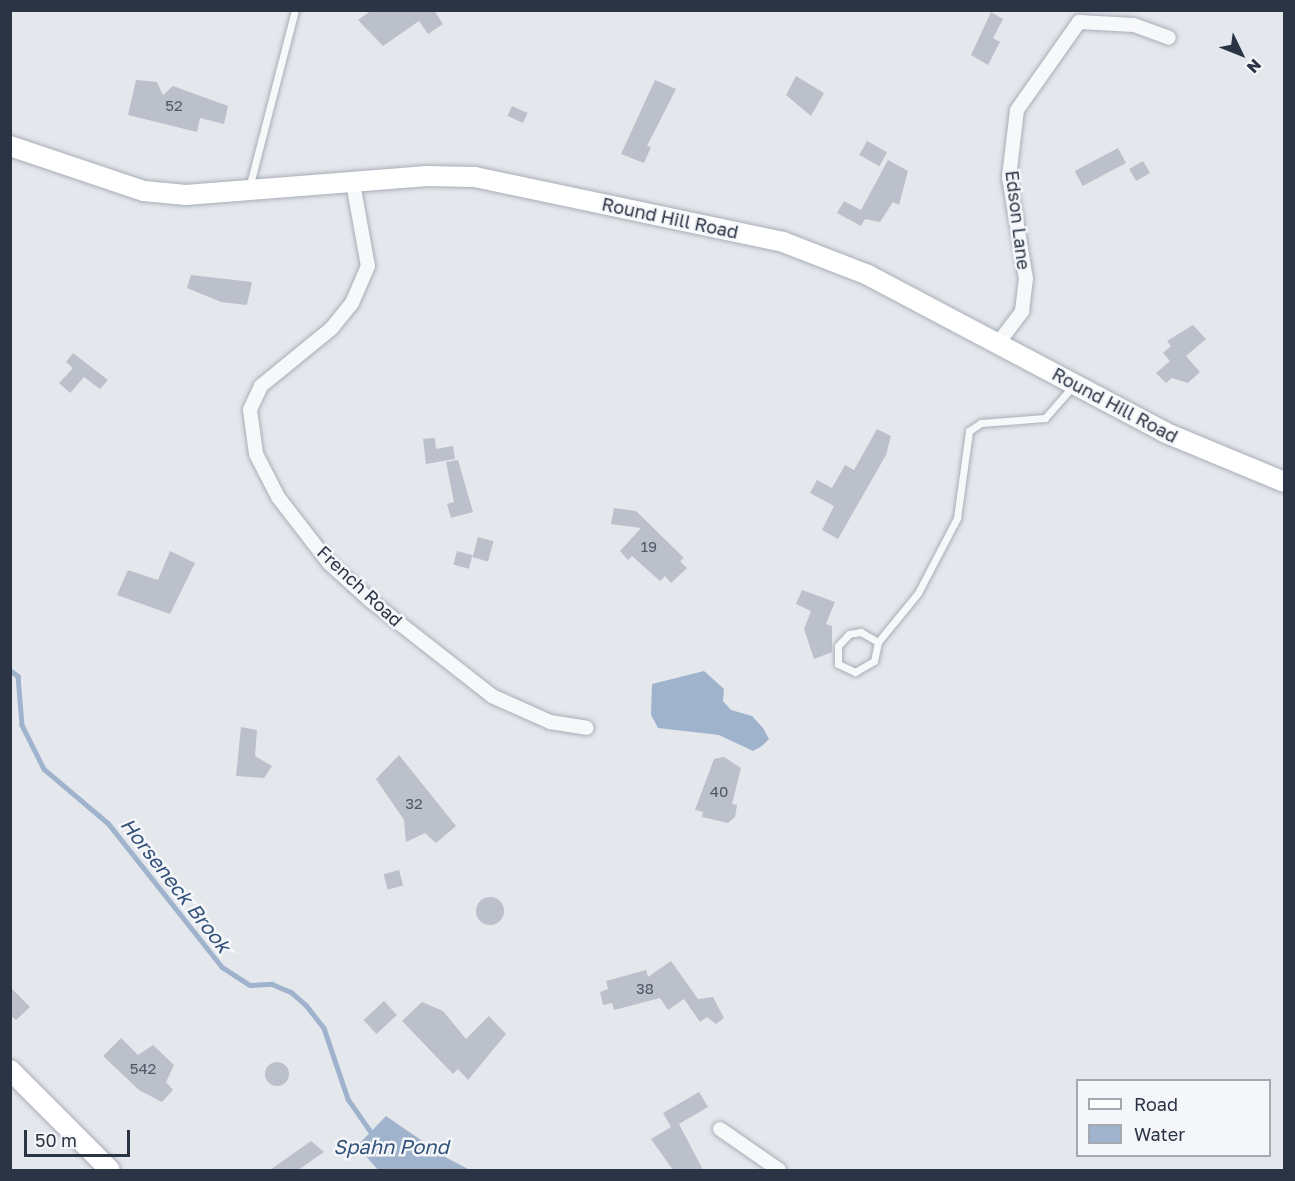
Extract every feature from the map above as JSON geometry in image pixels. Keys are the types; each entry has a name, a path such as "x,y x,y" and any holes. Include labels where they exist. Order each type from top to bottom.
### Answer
{"street":[{"name":"Edson Lane","path":"999,342 1022,311 1026,279 1009,177 1017,110 1079,22 1134,25 1169,38"},
{"name":"Round Hill Road","path":"10,146 144,191 186,195 475,177 783,242 826,255 999,342 1164,432 1284,482"},
{"name":"French Road","path":"353,183 368,266 352,303 332,328 261,386 250,410 256,454 278,497 329,563 371,601 492,696 550,722 587,728"},
{"path":"10,1070 110,1170"},
{"path":"720,1129 779,1170"}],"lane":[{"path":"249,190 295,10"},
{"path":"878,642 861,632 849,634 838,646 838,664 848,673 863,670 874,661 878,642 908,609 950,535 969,431 990,422 1045,418 1075,384"}],"water":[{"path":"704,671 724,689 723,701 731,710 752,716 763,728 769,739 762,746 753,751 719,735 658,728 651,715 652,684"},
{"name":"Spahn Pond","path":"386,1116 447,1158 470,1170 378,1170 357,1146"}],"building":[{"path":"372,10 434,10 443,24 428,34 419,21 383,46 358,20"},
{"path":"991,12 1003,19 993,38 1000,42 988,65 971,55"},
{"path":"796,76 824,93 811,116 786,95"},
{"path":"136,80 157,82 163,95 173,86 228,106 224,124 200,118 197,132 128,115"},
{"path":"655,80 676,89 647,146 651,147 644,163 621,154"},
{"path":"512,106 528,113 523,123 508,116"},
{"path":"867,141 887,152 879,166 859,155"},
{"path":"1118,148 1126,163 1083,186 1075,171"},
{"path":"888,160 908,171 899,205 893,202 880,222 865,219 861,226 837,213 844,201 861,210"},
{"path":"1143,161 1150,173 1136,181 1129,169"},
{"path":"191,275 252,282 247,305 221,302 187,288"},
{"path":"1193,325 1206,339 1186,356 1200,372 1188,383 1172,378 1166,383 1156,373 1170,361 1163,353 1171,346 1167,341"},
{"path":"73,353 108,380 100,389 84,377 70,393 59,383 73,368 66,362"},
{"path":"877,429 891,436 886,455 838,539 822,530 834,506 810,493 817,480 832,488 845,465 854,470"},
{"path":"435,438 436,449 453,446 455,459 426,464 423,439"},
{"path":"458,460 473,512 451,518 447,504 454,502 446,462"},
{"path":"614,508 636,511 684,558 680,561 687,568 671,583 665,576 660,581 632,556 628,560 620,551 641,528 611,524"},
{"path":"478,537 493,541 488,561 473,557"},
{"path":"170,551 195,563 170,614 117,595 128,570 158,580"},
{"path":"457,551 472,555 469,569 453,565"},
{"path":"802,590 835,602 826,624 832,626 832,652 814,659 804,629 811,611 796,604"},
{"path":"241,727 257,730 255,756 272,766 264,778 236,776"},
{"path":"399,755 456,826 436,843 425,833 406,842 404,820 376,779"},
{"path":"724,757 741,768 732,804 737,805 735,817 728,823 702,817 703,812 695,810 714,759"},
{"path":"399,870 403,885 388,890 384,874"},
{"path":"490,897 500,901 504,911 500,921 490,925 480,921 476,911 480,901"},
{"path":"671,961 698,999 713,997 724,1018 716,1024 707,1017 700,1022 684,999 668,1010 660,998 614,1010 612,1003 603,1005 600,992 608,989 606,981 646,970 648,977"},
{"path":"10,987 30,1007 16,1020 10,1015"},
{"path":"384,1001 397,1015 376,1034 364,1020"},
{"path":"422,1002 443,1011 466,1039 489,1016 506,1034 468,1080 458,1069 453,1074 402,1021"},
{"path":"121,1038 138,1055 153,1045 174,1065 166,1082 173,1090 162,1102 139,1090 103,1056"},
{"path":"277,1062 286,1065 289,1074 286,1083 277,1086 268,1083 265,1074 268,1065"},
{"path":"699,1092 708,1107 679,1124 703,1170 673,1170 651,1139 671,1127 663,1113"},
{"path":"311,1141 324,1152 298,1170 270,1170"}],"waterway":[{"name":"Horseneck Brook","path":"10,670 18,676 22,725 44,769 108,823 222,967 250,985 272,984 291,992 306,1005 324,1028 348,1099 373,1135"}]}
